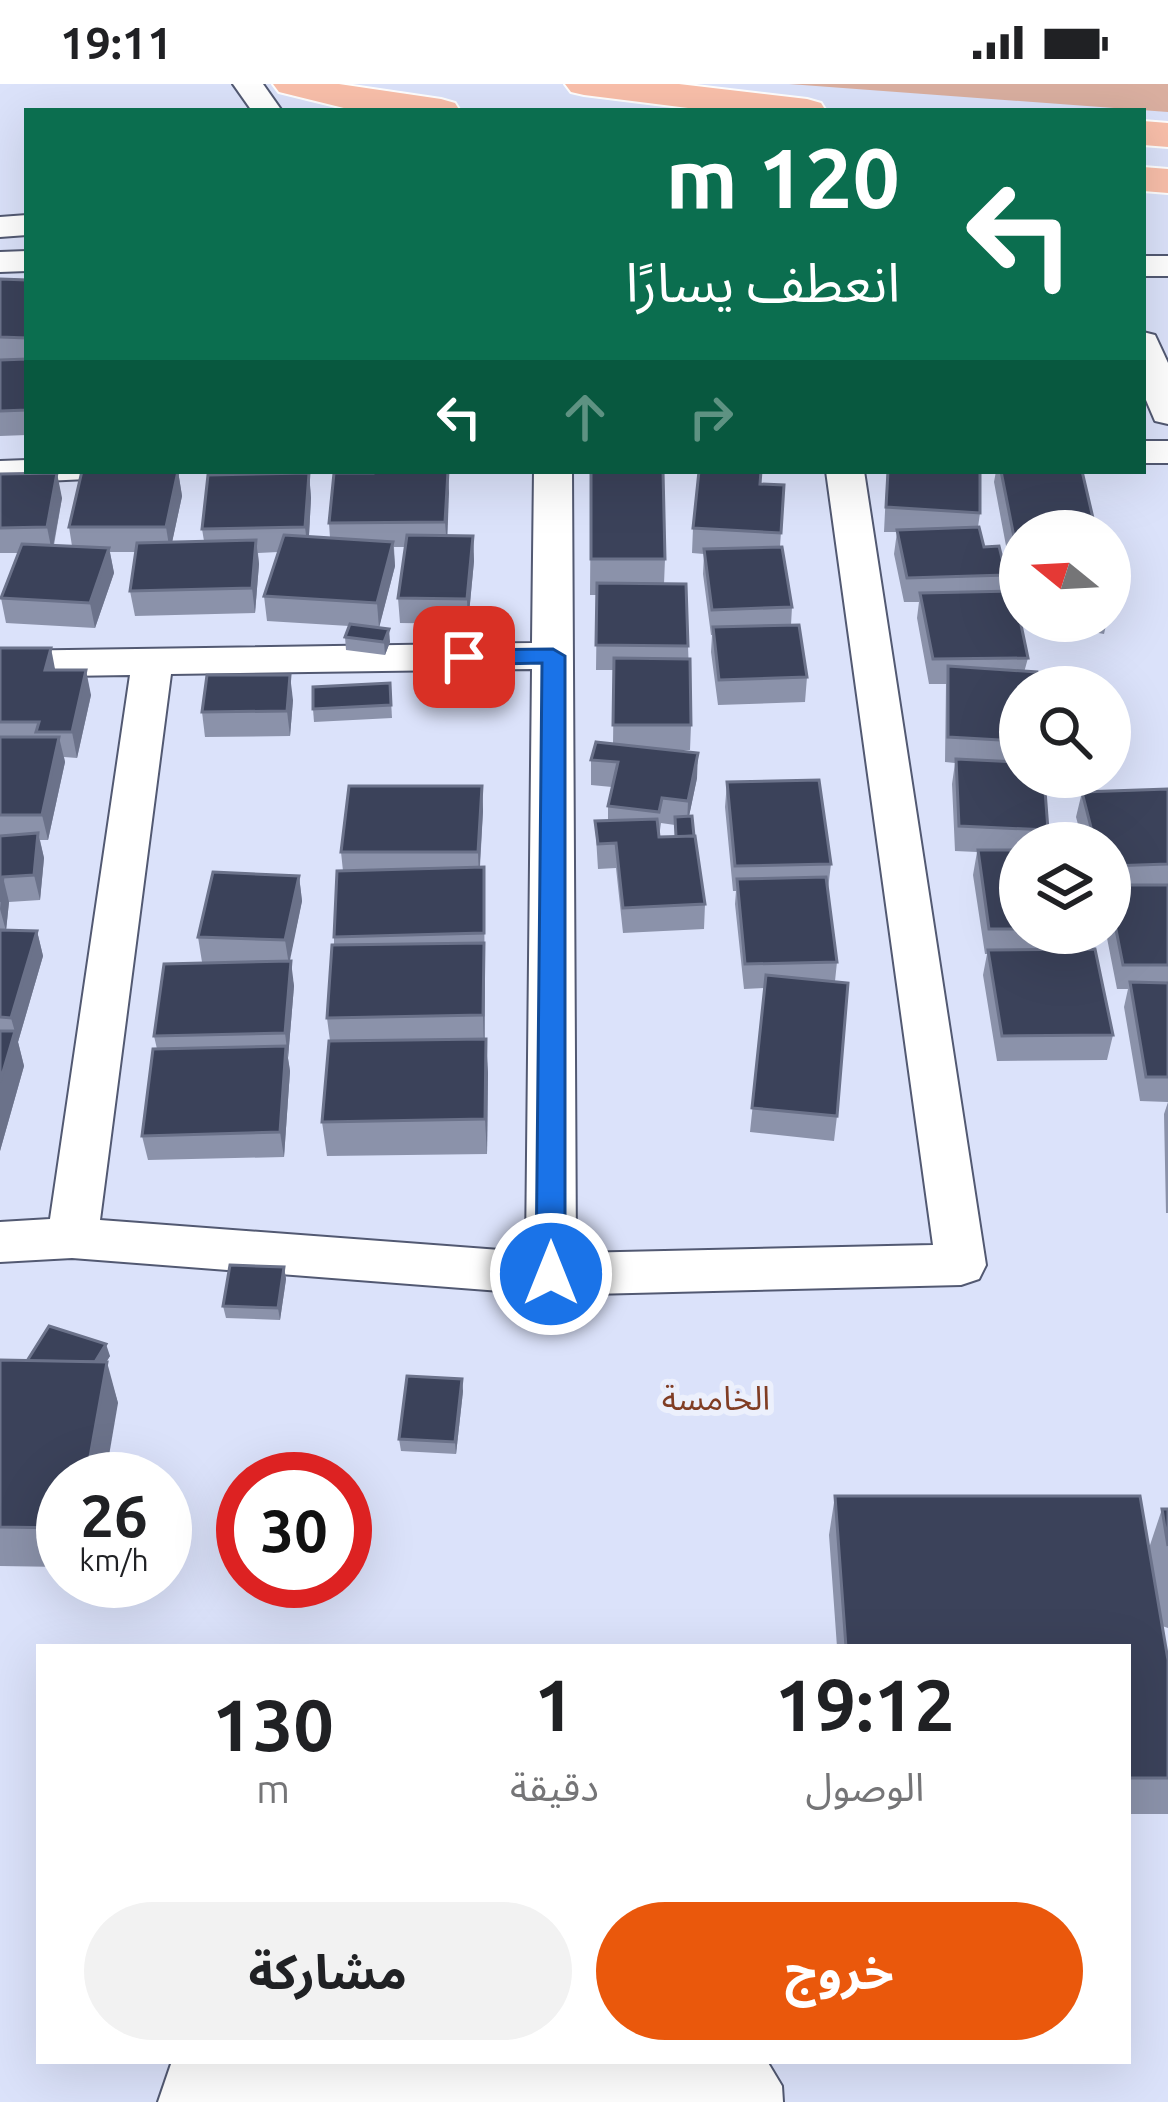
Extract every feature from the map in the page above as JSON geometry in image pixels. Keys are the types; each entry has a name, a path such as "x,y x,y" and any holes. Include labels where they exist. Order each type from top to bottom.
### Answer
{"main road":[{"path":"292,84 417,108"},
{"path":"584,84 782,108"}],"street":[{"path":"1146,351 1168,413"},
{"path":"551,1274 554,474"},
{"path":"0,1242 72,1238 551,1274 961,1265 845,474"},
{"path":"0,664 553,656"},
{"path":"72,1238 152,662"},
{"path":"191,2102 194,2087 656,2086 749,2086 750,2102"}],"shaded area":[{"path":"789,84 1168,84 1168,112"}],"building":[{"path":"0,279 24,280 24,338 0,337"},
{"path":"24,359 24,410 0,411 0,360"},
{"path":"0,474 57,474 47,527 0,528"},
{"path":"81,474 177,474 166,527 69,527"},
{"path":"309,474 305,527 202,529 208,475"},
{"path":"334,474 448,474 445,522 329,523"},
{"path":"591,474 663,474 665,559 591,559"},
{"path":"699,474 761,474 760,484 784,485 781,533 693,528"},
{"path":"888,474 980,474 980,513 886,507"},
{"path":"1002,474 1083,474 1091,510 1009,510"},
{"path":"979,527 984,547 999,546 999,575 907,578 897,530"},
{"path":"284,535 393,542 377,603 264,596"},
{"path":"407,535 473,536 467,599 398,598"},
{"path":"256,540 252,588 130,591 137,543"},
{"path":"22,544 109,548 90,603 1,598"},
{"path":"782,547 792,607 712,610 704,549"},
{"path":"597,583 686,584 688,646 596,645"},
{"path":"999,591 999,642 1025,642 1028,658 933,659 920,593"},
{"path":"350,624 389,629 384,642 345,637"},
{"path":"799,625 807,677 719,680 713,627"},
{"path":"0,648 51,648 45,670 86,670 72,732 36,732 39,722 0,722"},
{"path":"614,658 690,659 691,725 613,725"},
{"path":"948,666 999,669 999,740 948,737"},
{"path":"207,675 290,675 287,711 202,712"},
{"path":"390,683 391,705 313,709 313,687"},
{"path":"0,737 59,737 42,815 0,815"},
{"path":"596,742 698,753 688,801 662,798 659,812 608,806 618,762 591,760"},
{"path":"956,759 999,761 999,798 1046,798 1047,822 999,822 999,828 959,826"},
{"path":"819,780 831,864 735,866 727,782"},
{"path":"349,786 482,786 478,852 341,852"},
{"path":"1168,789 1168,864 1131,865 1131,822 1090,822 1084,798 1131,798 1131,790"},
{"path":"692,816 694,836 676,837 675,817"},
{"path":"657,819 659,837 695,836 705,904 623,908 616,843 598,844 595,821"},
{"path":"38,833 34,875 3,877 0,902 0,836"},
{"path":"978,850 999,850 999,929 989,929"},
{"path":"484,867 484,933 334,937 337,871"},
{"path":"213,872 299,876 285,940 198,937"},
{"path":"826,877 837,962 745,964 737,879"},
{"path":"1131,885 1168,885 1168,965 1123,965 1121,954 1131,954"},
{"path":"0,930 37,931 11,1018 0,1017"},
{"path":"484,943 483,1015 327,1018 332,945"},
{"path":"988,950 1096,954 1113,1035 1002,1036"},
{"path":"291,961 285,1033 154,1036 164,964"},
{"path":"766,975 848,983 837,1116 752,1108"},
{"path":"1130,982 1168,983 1168,1077 1146,1077"},
{"path":"0,1031 15,1031 0,1082"},
{"path":"486,1039 485,1119 322,1122 329,1041"},
{"path":"286,1046 280,1132 142,1136 153,1049"},
{"path":"230,1265 284,1267 278,1308 223,1306"},
{"path":"49,1326 106,1344 95,1362 27,1361"},
{"path":"0,1360 107,1362 91,1452 36,1452 36,1528 0,1527"},
{"path":"407,1376 462,1379 455,1442 399,1439"},
{"path":"835,1496 1140,1496 1168,1660 1168,1778 1131,1778 1131,1644 846,1644"},
{"path":"1162,1509 1168,1509 1168,1546"}],"district":[{"name":"الخامسة","path":"716,1397"}],"route":[{"path":"464,657 553,656 551,1274"}]}
